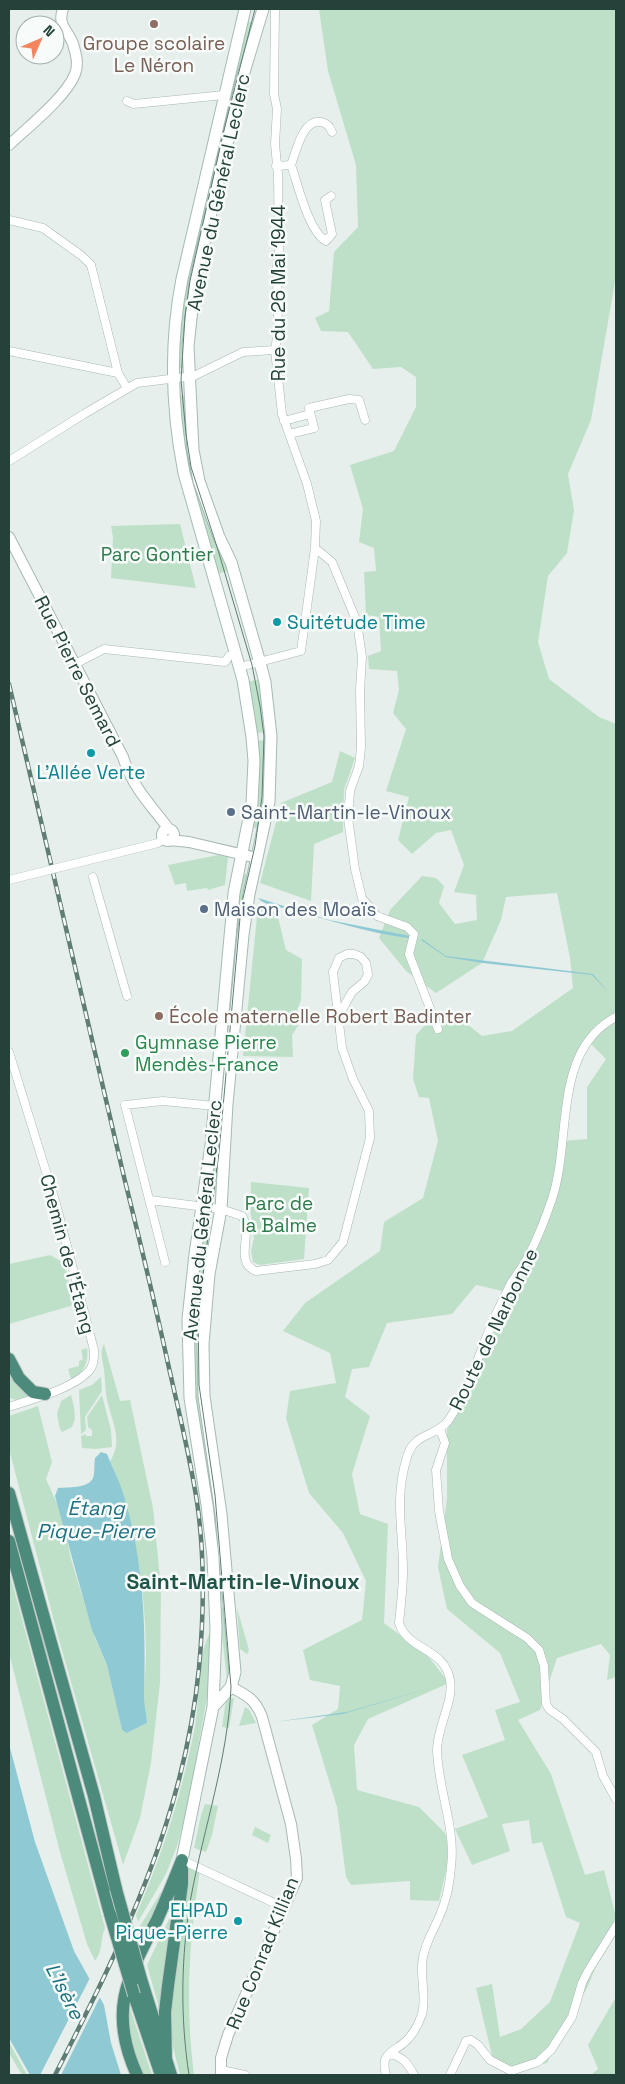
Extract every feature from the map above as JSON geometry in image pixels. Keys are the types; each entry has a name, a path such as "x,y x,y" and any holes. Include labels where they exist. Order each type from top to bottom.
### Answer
{"highway":[{"path":"9,1359 19,1378 33,1392 45,1394"},
{"path":"9,1493 94,1796 116,1889 171,2075"},
{"path":"9,1541 110,1914 134,1995 161,2075"},
{"path":"166,2060 165,2012 182,1884 182,1860"},
{"path":"137,2075 125,2039 122,2017 123,1998 133,1966 170,1890 182,1860"}],"main road":[{"name":"Avenue du Général Leclerc","path":"182,1860 213,1707 215,1642 213,1557 207,1505 190,1398 188,1339 190,1300 215,1106 234,893 252,803 254,760 240,667 184,473 178,441 172,380 179,296 245,9"},
{"name":"Avenue du Général Leclerc","path":"215,1642 219,1653 219,1678 222,1685 228,1686 235,1672 230,1596 221,1514 205,1404 203,1344 209,1274 221,1209 226,1104 243,935 269,802 272,757 267,700 260,663 231,562 219,537 199,481 193,450 191,376 188,346 195,282 242,79 263,9"},
{"path":"213,1694 228,1686"},
{"path":"213,1707 228,1686"}],"street":[{"path":"9,145 61,95 76,74 76,54 70,37 63,30 61,15 63,9"},
{"name":"Rue du 26 Mai 1944","path":"240,667 301,651 315,548 316,521 313,504 284,421 277,383 275,350 278,332 279,256 278,175 276,166 278,109 274,94 275,9"},
{"name":"Avenue du Général Leclerc","path":"127,101 134,104 224,95"},
{"path":"276,166 291,165 306,127 312,122 320,121 330,127 332,132"},
{"name":"Rue du 26 Mai 1944","path":"291,165 313,227 321,238 326,241 332,234 325,200 331,196"},
{"path":"9,220 43,228 82,256 91,265 118,373 127,388"},
{"path":"9,461 137,383 164,379 172,380 191,376 243,352 275,350"},
{"path":"9,351 118,373"},
{"path":"289,434 314,428 309,408 354,399 359,400 365,420"},
{"path":"284,421 310,414"},
{"name":"Rue Pierre Semard","path":"9,537 123,758 129,775 167,834"},
{"path":"315,548 332,562 357,622 362,657 360,690 361,747 359,766 350,791 348,818 355,869 362,898 377,916 407,927 414,934 408,954 438,1029"},
{"path":"75,664 104,648 225,662 229,656"},
{"path":"9,880 158,843 167,834 189,842 258,858"},
{"path":"93,878 127,996"},
{"path":"150,1200 202,1206 236,1213 245,1221 247,1229 244,1257 249,1268 256,1271 315,1264 328,1260 344,1242 370,1138 369,1112 352,1079 342,1048 338,1017 333,972 339,958 347,954 354,954 361,957 366,963 368,975 349,997 338,1017"},
{"name":"Route de Narbonne","path":"388,2054 407,2040 417,2028 423,2012 421,1967 423,1955 445,1904 452,1866 450,1823 440,1777 437,1750 439,1730 451,1687 450,1678 446,1667 436,1656 406,1636 399,1623 403,1570 399,1514 403,1473 410,1449 424,1435 440,1429 448,1421 467,1387 496,1314 511,1283 529,1256 552,1202 558,1182 567,1096 579,1056 594,1033 616,1017"},
{"name":"Chemin de l'Étang","path":"9,1052 53,1195 94,1350 94,1363 88,1372 76,1381 24,1403 9,1407"},
{"path":"165,1262 125,1105 163,1101 215,1106"},
{"path":"440,1429 445,1443 436,1470 439,1511 448,1559 460,1586 472,1602 527,1638 539,1650 544,1666 546,1704 550,1710 563,1719 596,1752 602,1776 616,1800"},
{"name":"Rue Conrad Killian","path":"221,2073 222,2058 228,2035 285,1908 296,1878 296,1858 291,1824 262,1717 257,1704 228,1686"},
{"path":"182,1860 285,1908"},
{"path":"450,2075 466,2041 471,2040 478,2045 490,2060 510,2071 538,2062 551,2050 572,2018 582,1983 616,1926"},
{"path":"386,2075 385,2061 388,2054 398,2056 414,2075"},
{"path":"221,2073 242,2074"}],"green space":[{"path":"319,9 616,9 616,276 591,420 568,474 574,510 567,553 548,576 538,642 549,679 599,717 616,724 616,1677 607,1680 610,1655 601,1644 557,1658 540,1710 518,1720 551,1774 585,1875 604,1870 616,1917 588,1986 547,2063 511,2071 493,2060 476,1988 492,1984 500,2037 521,2029 550,2002 580,1923 566,1917 542,1842 532,1844 529,1820 502,1824 510,1851 472,1865 455,1829 488,1817 462,1755 505,1740 495,1710 520,1702 500,1653 447,1609 438,1567 447,1498 447,1430 492,1338 507,1292 476,1285 452,1314 387,1323 369,1367 352,1369 345,1397 370,1416 352,1474 360,1514 388,1524 384,1623 428,1656 449,1683 368,1719 354,1745 357,1790 419,1807 445,1833 450,1854 439,1901 410,1900 410,1881 351,1885 346,1877 337,1807 312,1725 338,1709 340,1686 310,1680 303,1650 362,1620 366,1581 343,1533 309,1493 286,1418 290,1391 336,1383 330,1353 283,1331 305,1303 380,1251 384,1222 423,1198 438,1141 429,1098 419,1097 413,1079 416,1035 423,1027 450,1010 482,1036 512,1031 573,988 570,958 557,893 506,897 501,920 482,963 436,993 406,971 379,938 390,910 422,876 436,878 444,886 439,903 455,924 477,920 476,895 454,892 464,865 451,830 436,833 412,854 398,840 409,797 386,791 406,729 393,713 399,690 397,671 369,669 368,656 381,651 379,617 366,615 364,572 376,571 374,548 359,542 363,509 350,465 394,451 416,407 416,377 401,367 373,369 348,332 321,331 315,318 329,311 334,252 358,227 356,165 328,71","holes":["590,1043 606,1059 587,1087 587,1139 564,1141 570,1076"]},
{"path":"244,21 255,23 244,57 184,368 175,367 181,297"},
{"path":"187,395 190,443 231,570 217,574 194,499 176,396"},
{"name":"Parc Gontier","path":"180,524 196,588 111,578 113,537 111,526"},
{"path":"261,679 268,732 255,733 247,682"},
{"path":"267,740 267,785 260,829 251,827 255,741"},
{"path":"340,751 355,758 344,790 343,832 314,844 311,901 260,883 281,803 332,782"},
{"path":"218,855 228,857 225,885 208,890 207,888 187,891 186,883 175,885 168,865"},
{"path":"240,873 251,875 221,1194 206,1191"},
{"path":"258,906 277,913 286,950 302,959 301,1000 297,1010 301,1021 292,1035 293,1057 243,1056"},
{"name":"Parc de la Balme","path":"251,1182 309,1188 304,1259 260,1265 253,1262 251,1251 254,1238 250,1209"},
{"path":"204,1228 213,1229 202,1299 192,1298"},
{"path":"50,1255 64,1263 74,1305 9,1324 9,1264"},
{"path":"194,1304 203,1305 201,1321 226,1596 219,1604 193,1397 191,1309"},
{"path":"104,1344 120,1401 130,1400 153,1508 161,1588 160,1683 151,1763 140,1818 123,1865 59,1640 9,1449 9,1416 38,1406 52,1462 46,1479 61,1512 71,1559 95,1638 107,1665 122,1730 127,1733 147,1723 144,1701 145,1627 141,1578 132,1530 119,1484 110,1461 114,1453 116,1436 106,1394 102,1354"},
{"path":"87,1348 85,1366 76,1377 71,1379 68,1369 79,1366 79,1361 83,1359 81,1350"},
{"path":"10,1366 28,1396 17,1400 10,1398"},
{"path":"101,1377 102,1391 85,1417 86,1430 81,1434 79,1390 92,1385"},
{"path":"71,1395 75,1419 72,1427 62,1432 57,1414 61,1401"},
{"path":"102,1395 111,1430 112,1447 82,1448 81,1436 86,1434 86,1436 92,1436 92,1430 88,1427 87,1417"},
{"path":"9,1571 105,1928 98,1957 95,1961 87,1944 60,1852 9,1653"},
{"path":"227,1603 230,1677 227,1679 219,1610"},
{"path":"237,1608 249,1650 247,1654 240,1649"},
{"path":"212,1629 211,1675 187,1809 177,1846 166,1874 138,1922 136,1915 155,1869 178,1799 195,1726 203,1652"},
{"path":"234,1698 229,1728 222,1727 226,1699"},
{"path":"245,1707 250,1711 256,1723 239,1726"},
{"path":"205,1804 218,1806 212,1835 206,1852 194,1848"},
{"path":"255,1827 271,1835 268,1843 252,1835"},
{"path":"187,1866 200,1870 193,1922 189,1998 194,2075 180,2075 173,2047 169,2016"},
{"path":"166,1884 159,1904 139,1939 137,1931"},
{"path":"171,1915 161,2015 147,1965"},
{"path":"616,1997 616,2075 591,2075 598,2069 588,2045"},
{"path":"129,2005 152,2075 142,2075 129,2036"},
{"path":"9,2042 27,2075 22,2075 9,2053"}],"water":[{"path":"258,898 329,920 410,936 408,938 363,930 272,905"},
{"path":"422,939 446,956 593,974 609,993 592,975 446,957"},
{"name":"Étang Pique-Pierre","path":"101,1452 107,1454 123,1493 135,1543 142,1594 145,1645 144,1697 147,1723 127,1733 122,1730 107,1665 92,1630 55,1496 58,1488 77,1487 90,1482 94,1476 95,1458"},
{"path":"443,1684 343,1714 274,1722 347,1712"},
{"name":"L'Isère","path":"9,1744 35,1842 74,1951 104,2005 111,2043 121,2075 30,2075 9,2038"}],"pier":[{"path":"91,1976 101,1995 61,2075 40,2075"}],"tram line":[{"path":"189,2075 183,2008 185,1941 196,1871 225,1740 231,1687 215,1495 199,1385 198,1313 219,1152 241,907 255,846 262,797 264,736 252,665 191,467 181,380 185,316 190,281 224,130 255,9"}],"railway":[{"path":"9,684 184,1435 200,1523 202,1564 203,1606 199,1668 191,1724 180,1777 165,1829 147,1879 104,1977 55,2075"}],"place":[{"name":"Groupe scolaire Le Néron","path":"154,24"},
{"name":"Suitétude Time","path":"277,622"},
{"name":"L'Allée Verte","path":"91,753"},
{"name":"Saint-Martin-le-Vinoux","path":"231,812"},
{"name":"Maison des Moaïs","path":"204,909"},
{"name":"École maternelle Robert Badinter","path":"159,1016"},
{"name":"Gymnase Pierre Mendès-France","path":"125,1053"},
{"name":"EHPAD Pique-Pierre","path":"238,1921"}],"district":[{"name":"Saint-Martin-le-Vinoux","path":"243,1582"}]}
